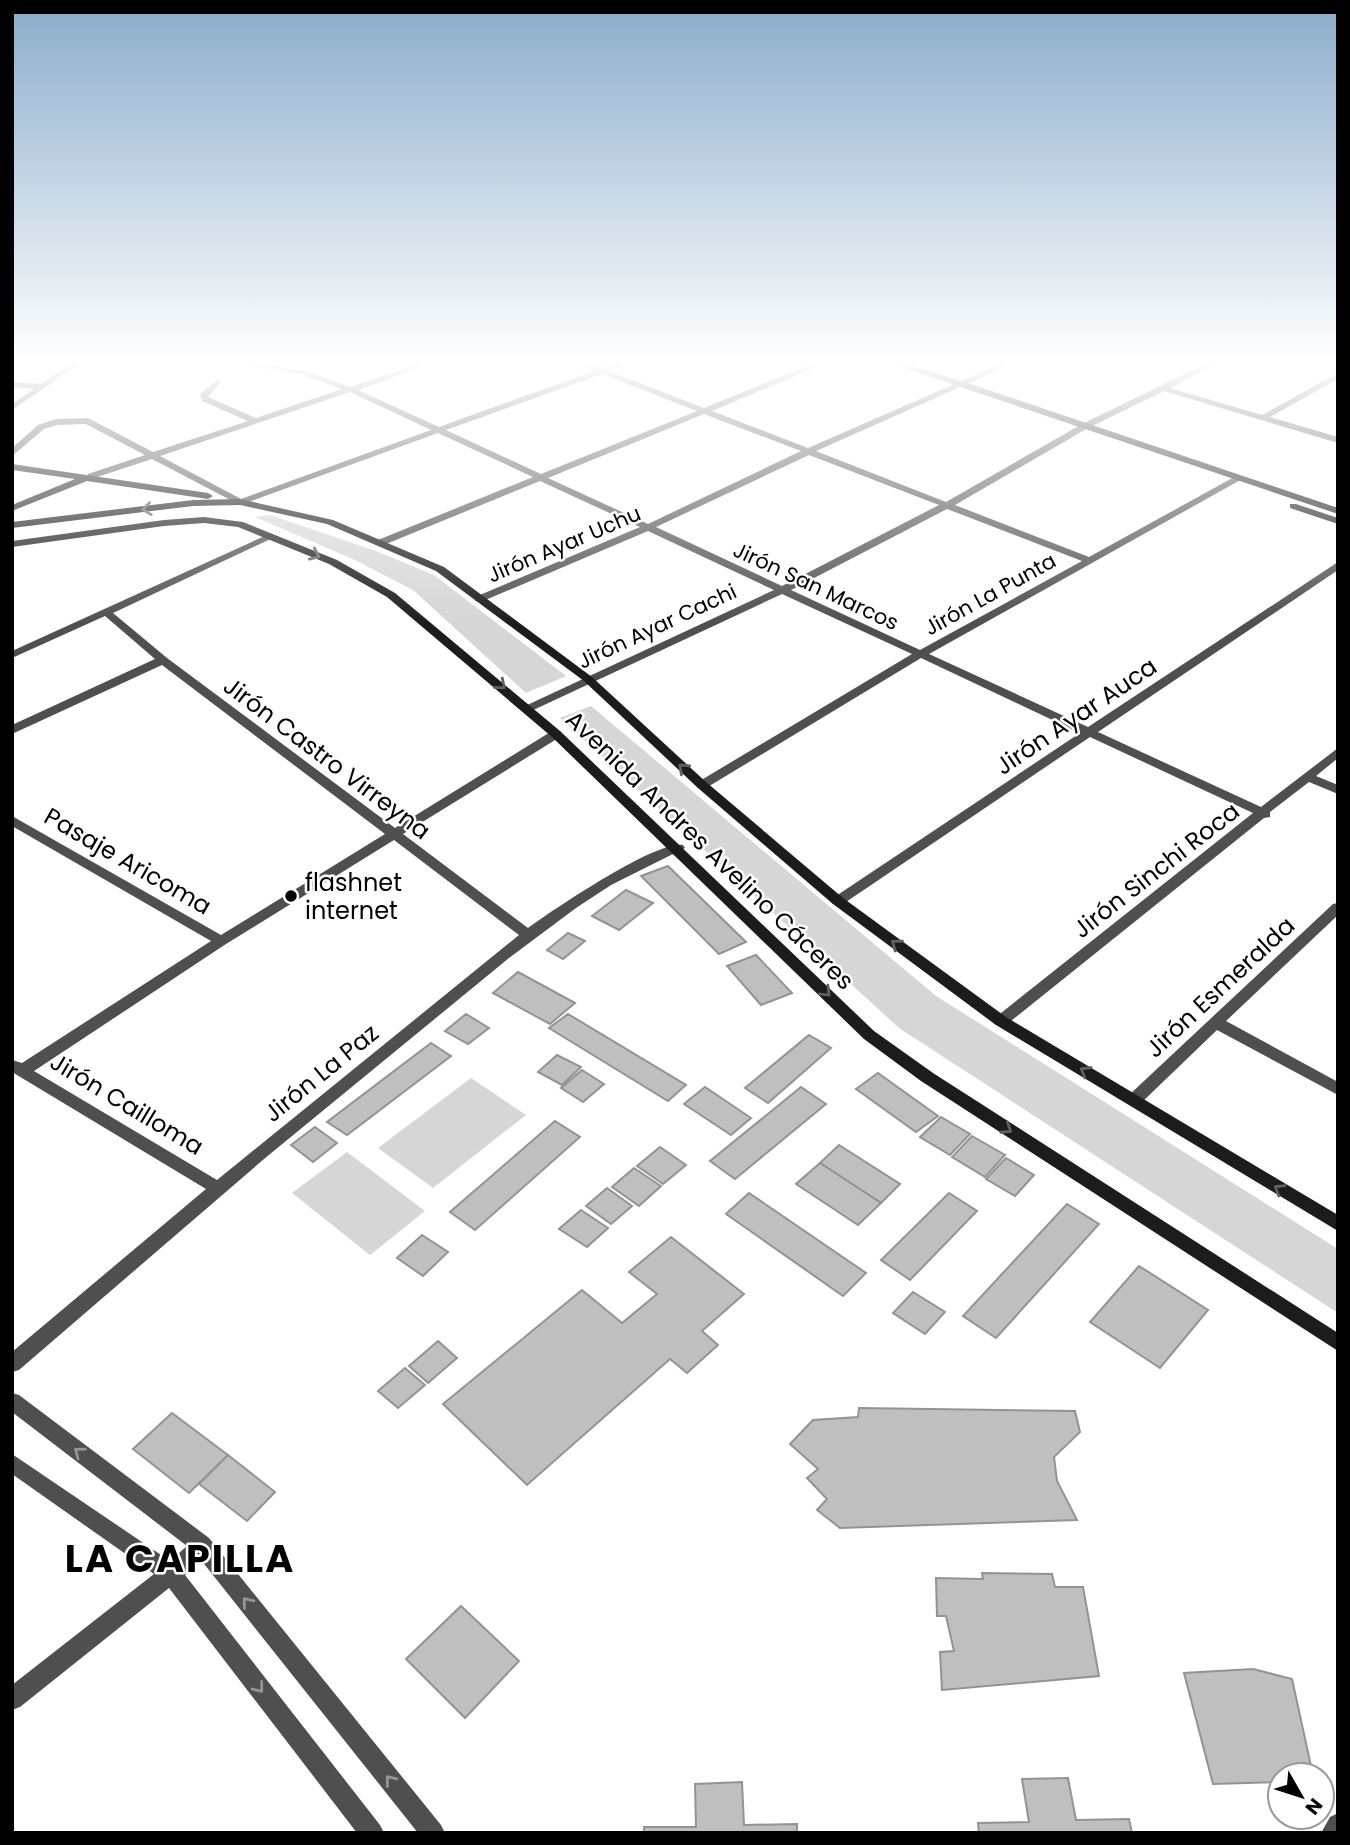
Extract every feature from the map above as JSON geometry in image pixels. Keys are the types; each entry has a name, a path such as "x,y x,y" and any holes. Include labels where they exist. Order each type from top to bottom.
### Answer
{"main road":[{"path":"1139,451 1338,521"},
{"path":"1152,451 1338,511"},
{"path":"12,467 91,477 195,499 205,520 240,502"},
{"path":"12,508 91,477"},
{"name":"Avenida Andres Avelino Cáceres","path":"12,525 195,499 240,502 330,522 440,569 588,679 702,785 838,901 1001,1021 1338,1224"},
{"name":"Avenida Andres Avelino Cáceres","path":"12,544 205,520 240,524 333,562 391,595 529,708 678,848 869,1035 927,1077 1338,1343"}],"street":[{"path":"148,451 240,502 376,451"},
{"path":"91,477 167,451"},
{"name":"Jirón San Marcos","path":"481,451 1265,814"},
{"path":"382,542 604,451"},
{"name":"Jirón Ayar Cachi","path":"529,708 779,591 949,504 1041,451"},
{"path":"809,452 1091,561"},
{"name":"Jirón Ayar Uchu","path":"479,598 649,527 809,452"},
{"name":"Jirón La Punta","path":"702,785 919,655 1239,478"},
{"path":"12,655 272,536"},
{"name":"Jirón Ayar Auca","path":"838,901 1338,565"},
{"name":"Jirón Castro Virreyna","path":"105,611 163,660 528,935"},
{"path":"12,730 163,660"},
{"path":"17,1068 556,734"},
{"name":"Jirón Sinchi Roca","path":"1001,1021 1265,814 1338,752"},
{"path":"1309,777 1338,790"},
{"name":"Pasaje Aricoma","path":"12,820 221,941"},
{"name":"Jirón La Paz","path":"12,1364 216,1187 528,935 634,866 678,848"},
{"name":"Jirón Esmeralda","path":"1133,1100 1338,907"},
{"path":"1215,1022 1338,1089"},
{"name":"Jirón Cailloma","path":"17,1068 216,1187"},
{"path":"12,1401 202,1545 433,1833"},
{"path":"12,1463 170,1574 372,1833"},
{"path":"12,1699 170,1574 202,1545"},
{"path":"1333,1833 1338,1825"}],"shaded area":[{"path":"270,515 376,551 434,575 566,676 526,693 413,590 355,560 255,517"},
{"path":"591,706 936,996 1338,1249 1338,1313 899,1028 560,718"},
{"path":"471,1078 526,1115 433,1188 378,1148"},
{"path":"347,1152 425,1211 370,1255 292,1193"}],"building":[{"path":"668,866 746,942 719,954 641,876"},
{"path":"626,890 653,903 619,930 592,916"},
{"path":"568,933 585,941 563,959 547,950"},
{"path":"756,955 792,993 761,1005 727,966"},
{"path":"518,972 575,1003 550,1024 493,993"},
{"path":"466,1014 489,1028 468,1044 445,1031"},
{"path":"568,1014 686,1085 668,1101 549,1028"},
{"path":"809,1035 831,1048 768,1103 745,1088"},
{"path":"431,1043 451,1056 347,1135 327,1122"},
{"path":"557,1055 581,1067 562,1085 538,1072"},
{"path":"582,1070 604,1084 583,1102 561,1088"},
{"path":"878,1073 938,1116 916,1132 856,1089"},
{"path":"705,1087 751,1118 731,1135 684,1104"},
{"path":"801,1087 826,1104 735,1179 710,1161"},
{"path":"941,1117 970,1134 950,1155 920,1137"},
{"path":"555,1121 580,1137 475,1230 450,1212"},
{"path":"315,1127 337,1143 313,1162 291,1145"},
{"path":"972,1136 1005,1155 985,1177 952,1157"},
{"path":"839,1145 900,1184 881,1203 820,1163"},
{"path":"660,1147 686,1165 663,1184 637,1166"},
{"path":"1006,1158 1034,1175 1015,1196 986,1179"},
{"path":"820,1163 881,1203 858,1225 796,1184"},
{"path":"634,1168 661,1186 639,1206 612,1187"},
{"path":"607,1188 632,1206 611,1224 586,1206"},
{"path":"749,1193 866,1273 843,1296 726,1214"},
{"path":"949,1193 977,1211 910,1280 881,1260"},
{"path":"1067,1204 1099,1224 996,1338 963,1316"},
{"path":"581,1210 608,1228 587,1247 559,1229"},
{"path":"422,1235 448,1252 423,1276 397,1258"},
{"path":"671,1237 744,1294 702,1331 718,1345 687,1373 670,1359 527,1485 443,1404 582,1290 622,1323 657,1294 629,1272"},
{"path":"1139,1266 1208,1310 1160,1368 1090,1322"},
{"path":"913,1292 945,1312 925,1334 893,1313"},
{"path":"438,1341 457,1358 428,1383 409,1366"},
{"path":"405,1368 425,1385 398,1408 378,1391"},
{"path":"859,1408 1075,1411 1080,1432 1054,1457 1057,1481 1077,1520 840,1528 817,1510 827,1499 807,1478 818,1469 790,1444 813,1420 858,1417"},
{"path":"172,1413 228,1455 189,1493 133,1449"},
{"path":"228,1455 275,1492 247,1521 199,1484"},
{"path":"982,1573 1052,1574 1055,1587 1083,1587 1099,1676 942,1690 940,1652 954,1651 946,1616 937,1616 936,1578 983,1579"},
{"path":"461,1606 519,1661 465,1718 406,1659"},
{"path":"1253,1669 1292,1679 1310,1761 1266,1761 1266,1782 1213,1784 1184,1673"},
{"path":"1068,1778 1076,1820 1129,1819 1132,1833 979,1833 978,1823 1029,1822 1022,1779"},
{"path":"742,1782 744,1825 797,1824 797,1833 644,1833 644,1827 696,1827 695,1784"}],"place":[{"name":"flashnet internet","path":"291,896"}],"district":[{"name":"LA CAPILLA","path":"180,1558"}]}
